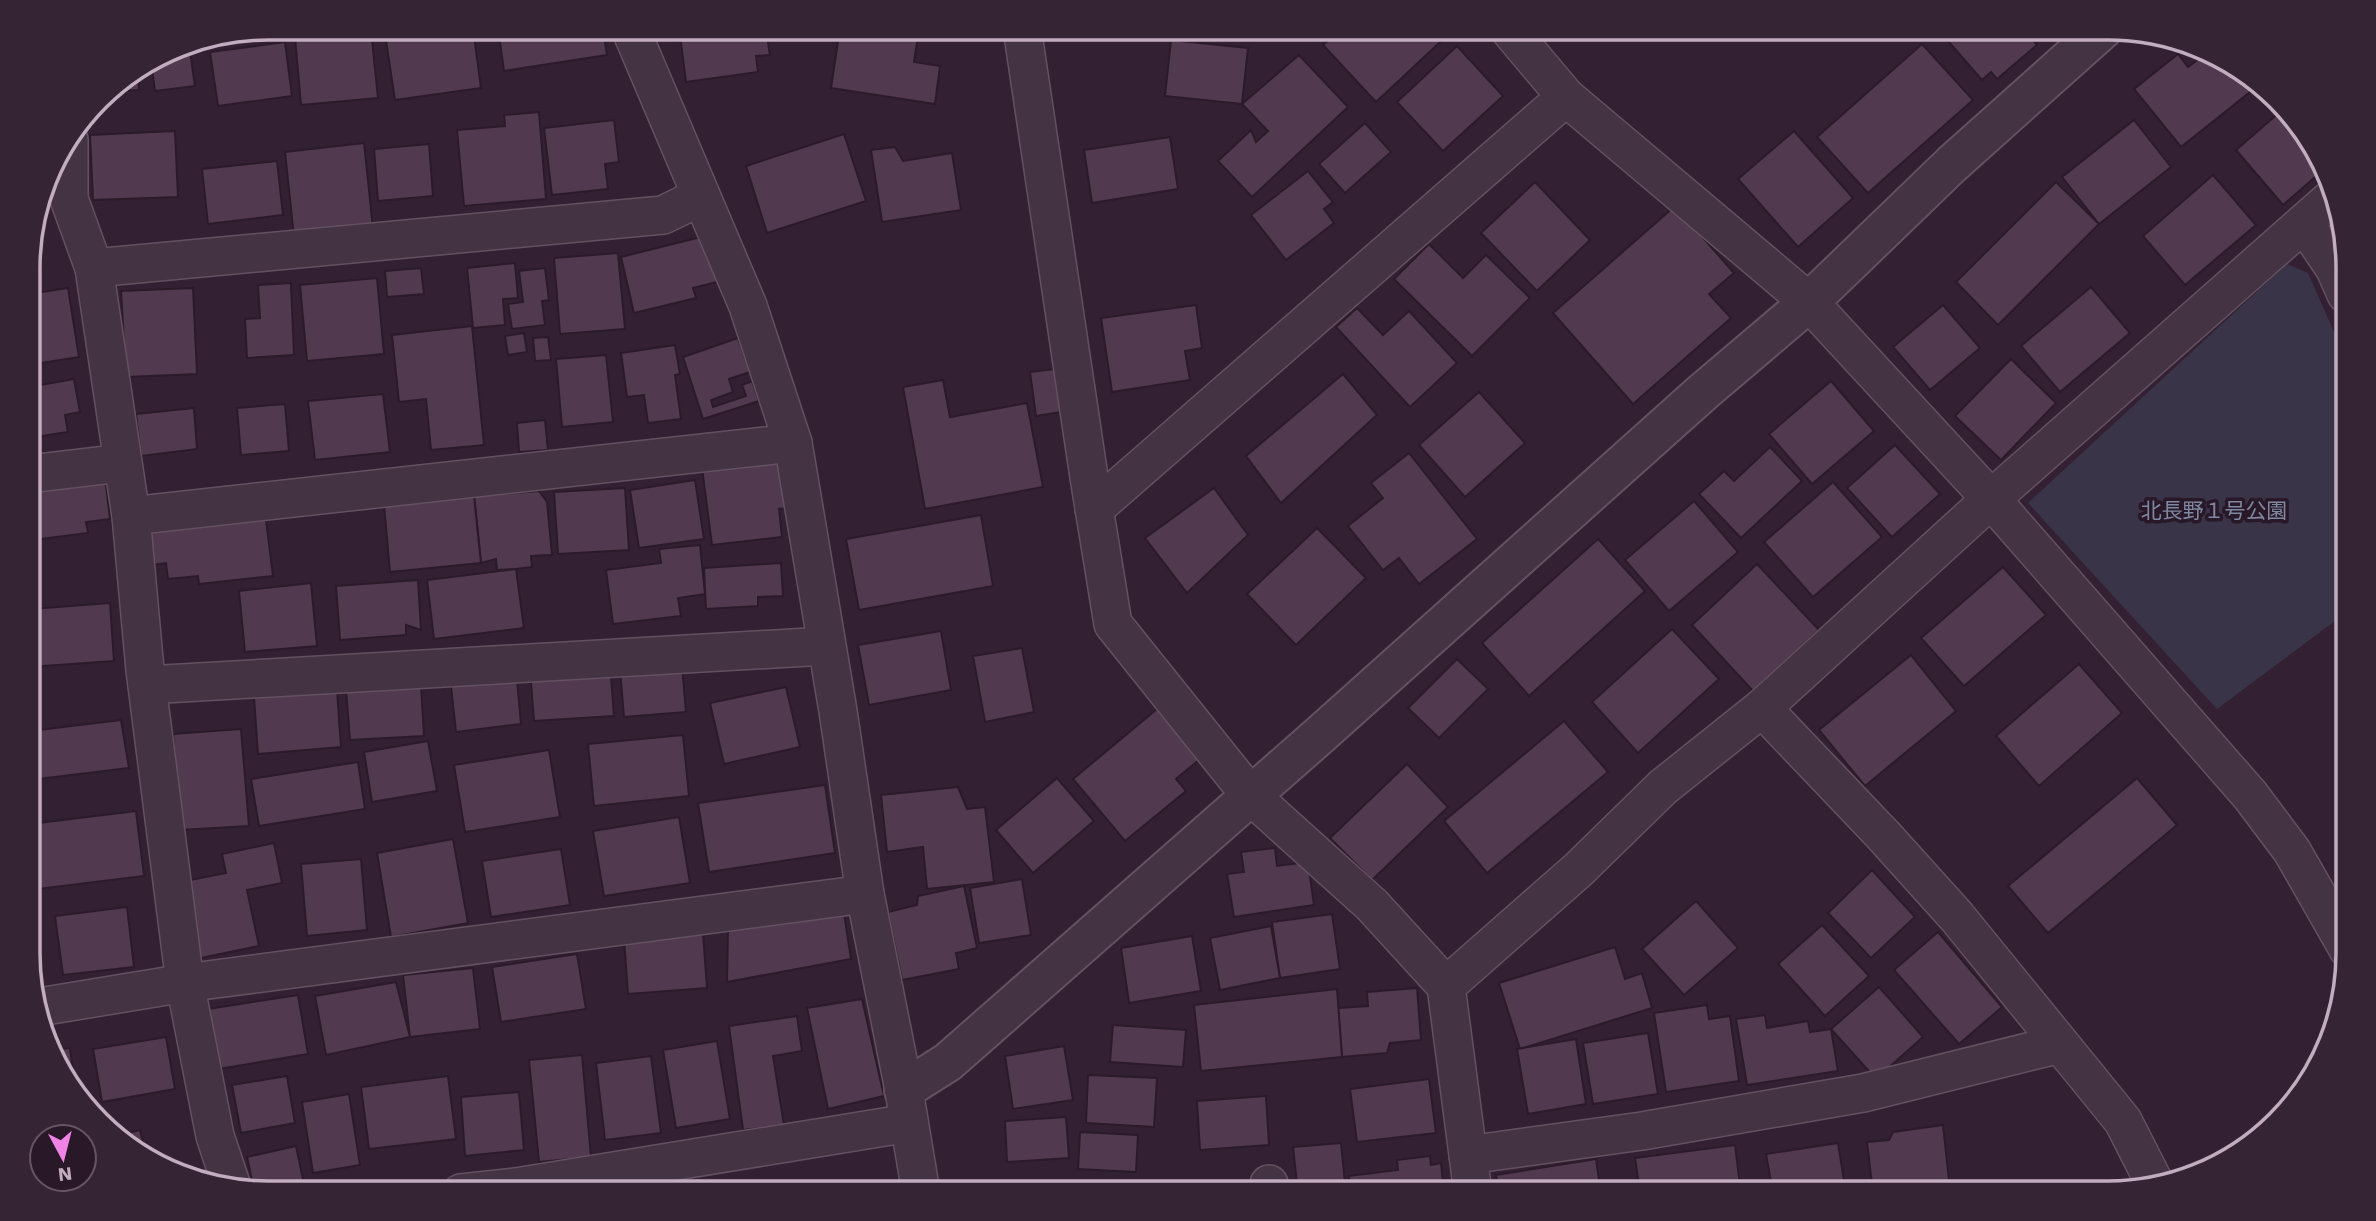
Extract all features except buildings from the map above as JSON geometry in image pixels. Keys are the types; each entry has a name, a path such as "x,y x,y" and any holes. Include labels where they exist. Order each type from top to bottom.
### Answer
{"street":[{"path":"635,40 748,306 793,443 838,710 865,894 919,1181"},
{"path":"1024,40 1113,624 1250,795 1372,905 1446,986 1471,1180"},
{"path":"1518,40 1566,97 1809,302 1991,499 2250,795 2292,851 2336,928"},
{"path":"546,1181 907,1106 948,1062 1672,419 1809,302 1952,164 2091,40"},
{"path":"1094,509 1566,97"},
{"path":"61,173 55,201 94,268 131,516 147,684 185,983 215,1136 229,1177"},
{"path":"94,268 663,215 701,197"},
{"path":"1446,986 1578,870 1663,787 1762,708 1991,499 2326,203"},
{"path":"2304,223 2336,273"},
{"path":"131,516 793,443"},
{"path":"41,473 122,463"},
{"path":"147,684 826,646"},
{"path":"1762,708 1948,907 2123,1121 2151,1176"},
{"path":"47,1006 185,983 865,894"},
{"path":"1468,1155 1642,1131 1863,1093 2060,1044"}],"green space":[{"name":"北長野１号公園","path":"2287,264 2308,273 2336,336 2336,620 2217,709 2028,503"}]}
